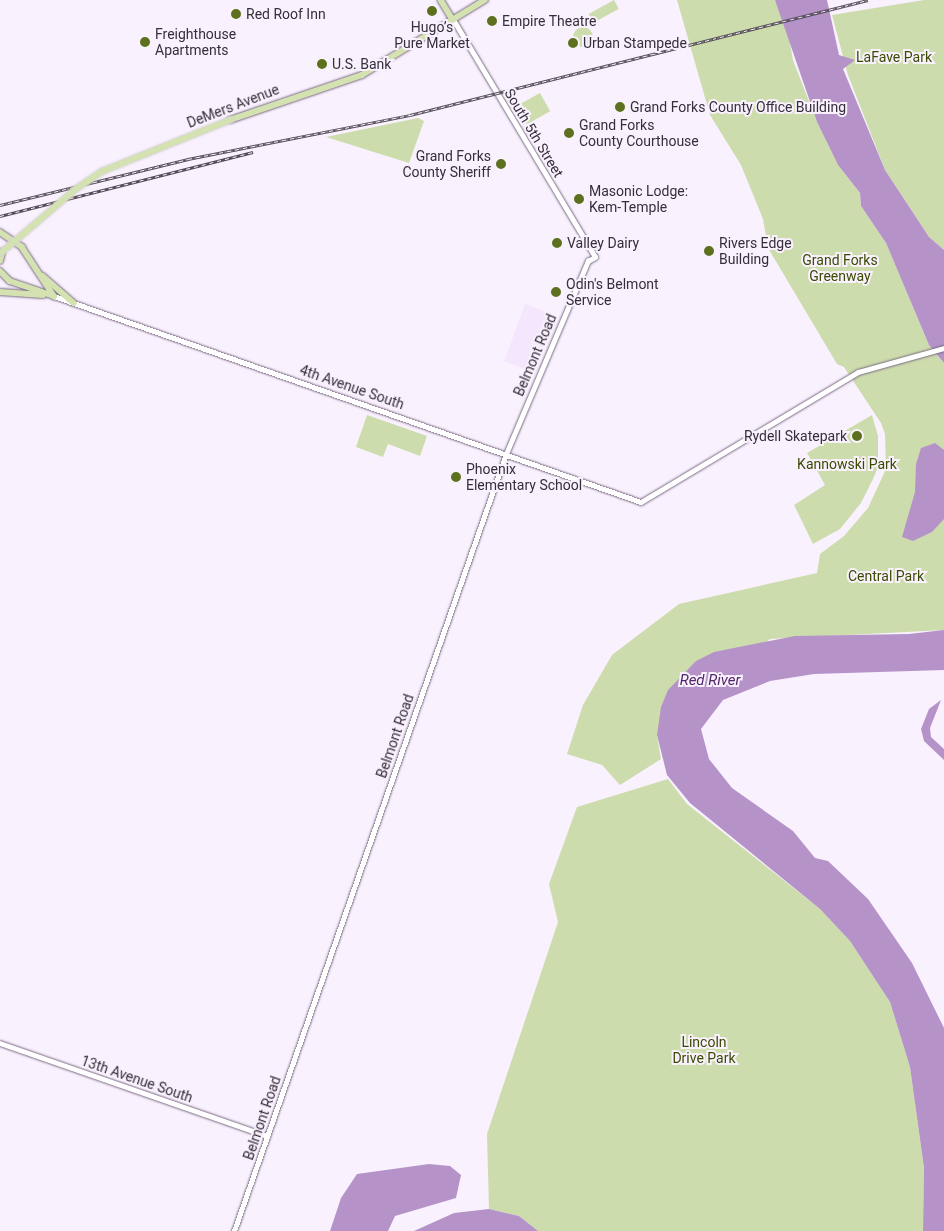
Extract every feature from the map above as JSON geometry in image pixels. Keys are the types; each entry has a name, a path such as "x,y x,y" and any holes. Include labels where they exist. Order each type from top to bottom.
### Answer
{"main road":[{"path":"441,0 453,20"},
{"name":"DeMers Avenue","path":"1,253 76,188 104,171 230,120 362,75 485,0"},
{"path":"0,232 22,247 54,296"},
{"path":"0,261 1,253"},
{"path":"33,265 74,303"},
{"path":"0,270 10,280 54,296"},
{"path":"0,292 54,296"}],"street":[{"name":"South 5th Street","path":"453,20 595,257"},
{"name":"Belmont Road","path":"234,1231 506,454 588,261 595,257"},
{"name":"4th Avenue South","path":"54,296 641,502 869,367 944,348"},
{"name":"13th Avenue South","path":"0,1043 267,1136"}],"shaded area":[{"path":"525,304 555,315 534,372 504,361"}],"green space":[{"path":"614,0 619,9 593,23 589,14"},
{"path":"677,0 775,0 787,27 793,60 817,122 838,165 860,193 861,206 886,243 929,345 944,363 944,630 770,639 657,735 661,759 620,785 602,765 567,754 583,705 612,655 679,604 817,573 820,554 844,536 868,508 886,469 885,434 881,423 844,367 837,364 768,248 763,219 741,165 710,115"},
{"name":"LaFave Park","path":"924,0 944,0 944,250 929,237 885,170 848,75 832,15"},
{"path":"583,27 590,30 593,37 590,44 583,47 576,44 573,37 576,30"},
{"path":"540,93 550,111 527,124 516,106"},
{"path":"418,118 424,121 409,163 326,137"},
{"path":"367,415 427,436 420,456 388,444 383,457 356,447"},
{"name":"Kannowski Park","path":"872,415 878,436 878,467 873,479 861,503 840,529 813,544 794,505 825,485 807,453"},
{"name":"Lincoln Drive Park","path":"668,779 687,804 820,909 850,941 890,1002 910,1067 924,1168 923,1231 538,1231 519,1216 489,1209 487,1134 558,922 549,884 577,807"}],"water":[{"path":"775,0 827,0 839,55 855,60 843,69 885,170 929,237 944,250 944,363 929,345 886,243 861,206 860,193 838,165 817,122"},
{"path":"935,443 944,450 944,519 932,532 913,541 902,537 915,492 916,464 921,448"},
{"name":"Red River","path":"944,630 944,670 814,674 770,681 723,700 701,729 709,759 732,788 793,831 815,858 828,861 868,899 912,963 944,1028 944,1231 923,1231 924,1168 910,1067 890,1002 850,941 820,909 690,803 667,775 657,735 661,707 668,690 696,661 714,652 795,636 909,634"},
{"path":"941,700 930,728 931,737 944,749 944,760 924,741 921,729 929,709"},
{"path":"429,1164 450,1166 461,1175 456,1198 395,1216 388,1231 330,1231 341,1198 357,1174"},
{"path":"489,1209 519,1216 538,1231 414,1231 454,1213"}],"railway":[{"path":"0,205 188,159 410,115 868,0"},
{"path":"0,216 253,152"}],"place":[{"name":"Hugo’s Pure Market","path":"432,11"},
{"name":"Red Roof Inn","path":"236,14"},
{"name":"Empire Theatre","path":"492,21"},
{"name":"Freighthouse Apartments","path":"145,42"},
{"name":"Urban Stampede","path":"573,43"},
{"name":"U.S. Bank","path":"322,64"},
{"name":"Grand Forks County Office Building","path":"620,107"},
{"name":"Grand Forks County Courthouse","path":"569,133"},
{"name":"Grand Forks County Sheriff","path":"501,164"},
{"name":"Masonic Lodge: Kem-Temple","path":"579,199"},
{"name":"Valley Dairy","path":"557,243"},
{"name":"Rivers Edge Building","path":"709,251"},
{"name":"Odin's Belmont Service","path":"556,292"},
{"name":"Rydell Skatepark","path":"857,436"},
{"name":"Phoenix Elementary School","path":"456,477"}],"park label":[{"name":"Grand Forks Greenway","path":"840,268"},
{"name":"Central Park","path":"886,576"}]}
